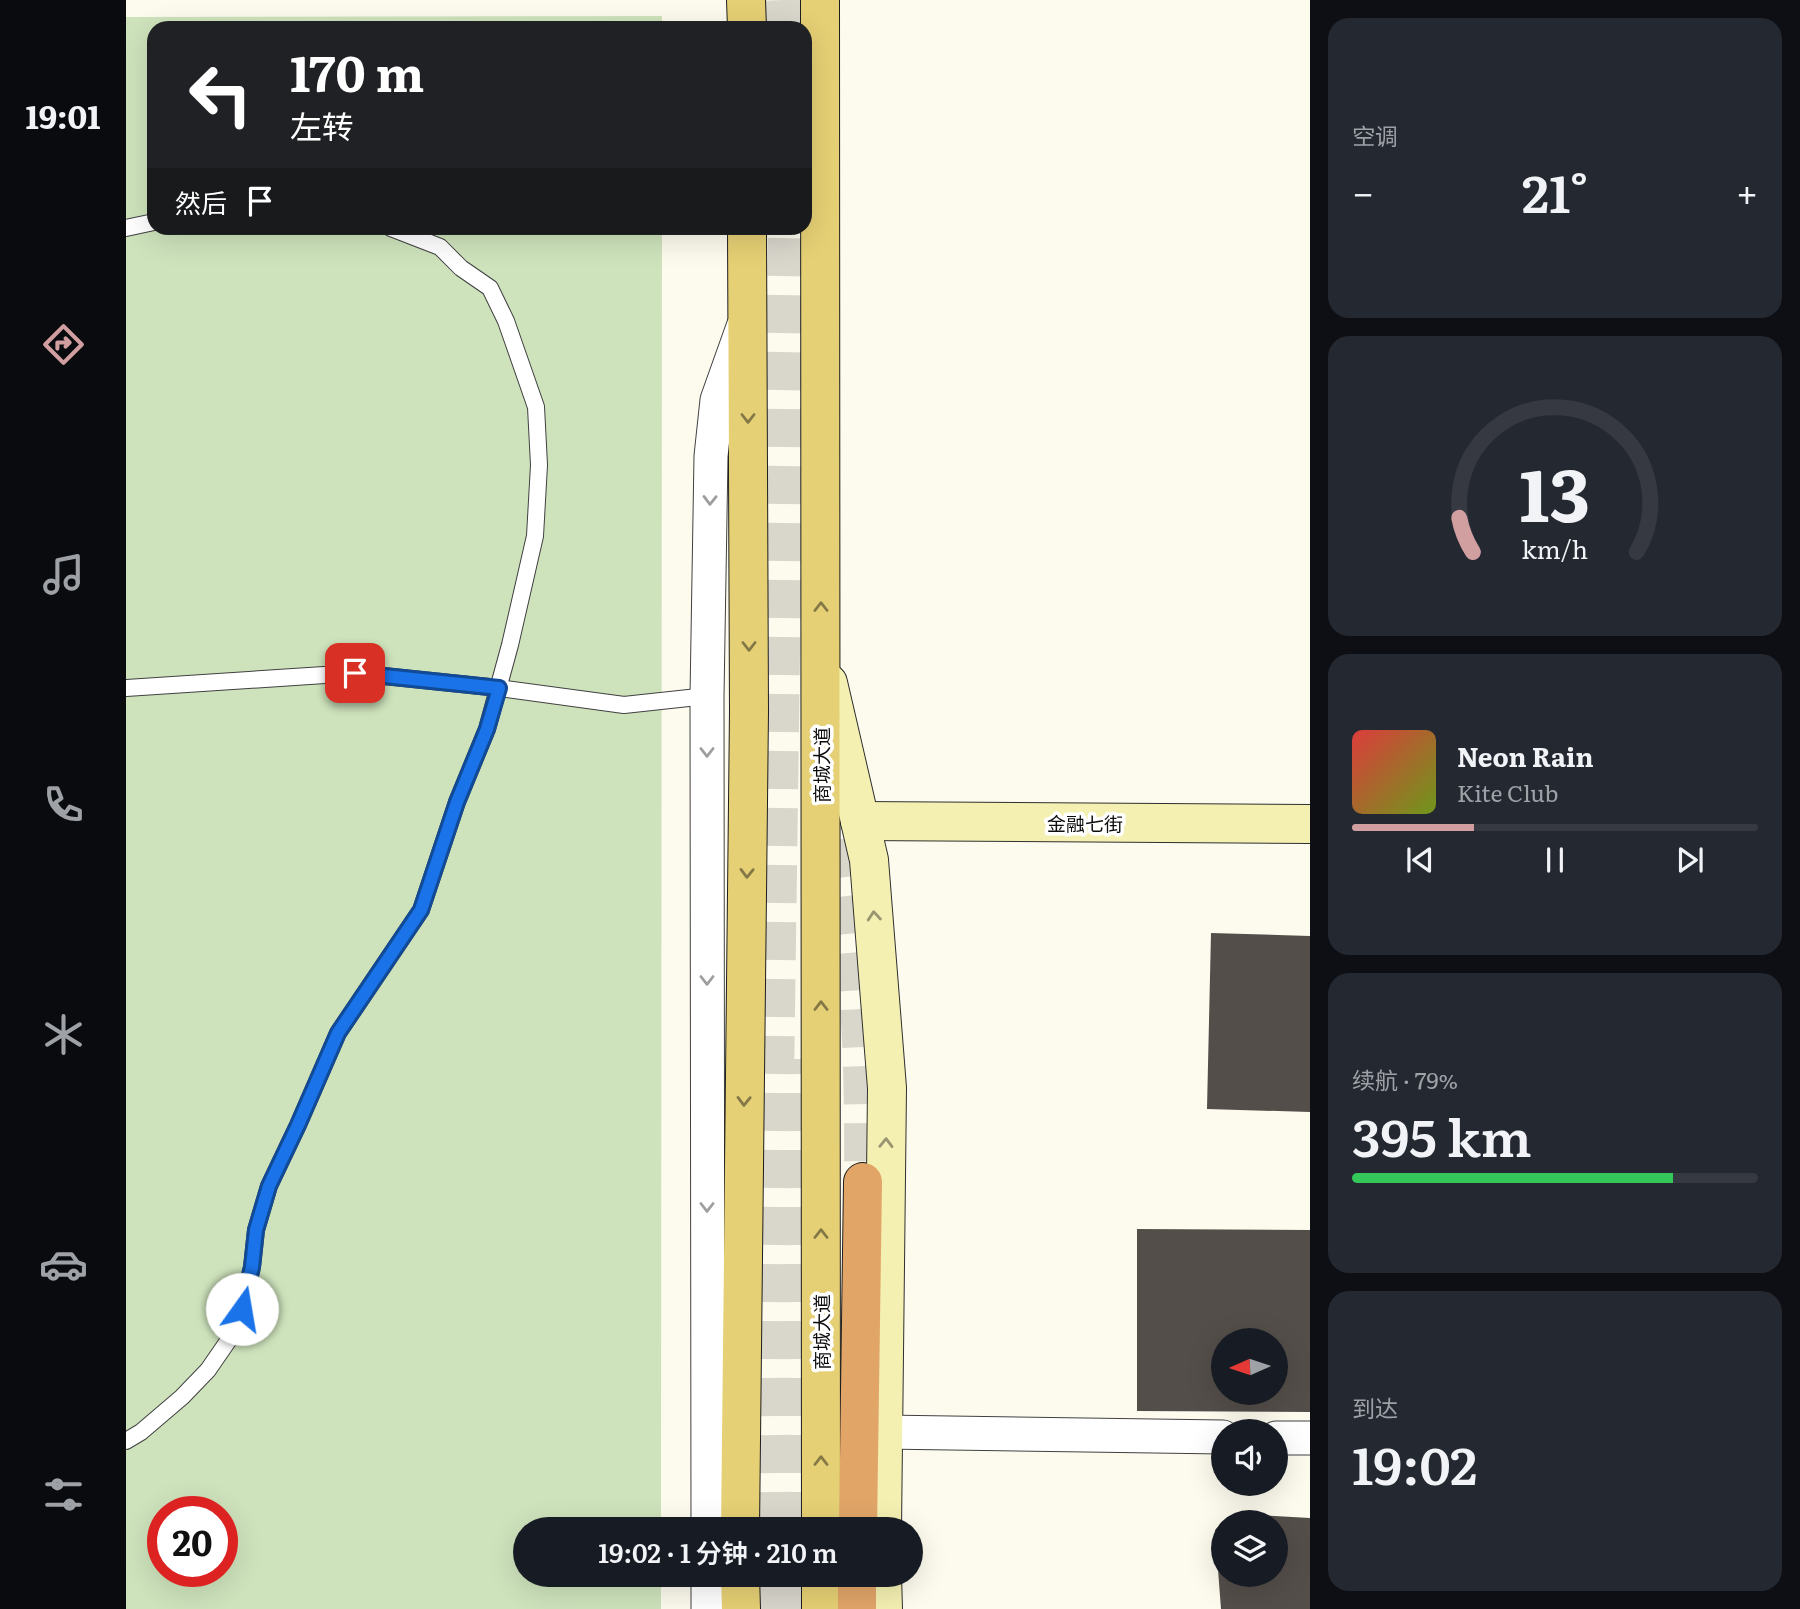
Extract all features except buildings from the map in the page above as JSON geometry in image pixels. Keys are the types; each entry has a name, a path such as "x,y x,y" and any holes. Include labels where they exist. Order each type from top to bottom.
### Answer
{"highway":[{"path":"858,1517 863,1182"},
{"path":"856,1609 857,1587"}],"main road":[{"path":"747,0 747,21"},
{"name":"商城大道","path":"820,0 821,1517"},
{"path":"740,1517 749,711 747,235"},
{"path":"740,1587 741,1609"},
{"path":"821,1587 821,1609"}],"street":[{"path":"708,1517 707,696 711,456 718,400 747,315"},
{"path":"821,652 869,860 887,1088 882,1517"},
{"name":"金融七街","path":"860,821 1310,824"},
{"path":"883,1432 1211,1437"},
{"path":"1288,1438 1310,1438"},
{"path":"708,1587 708,1609"},
{"path":"882,1587 883,1609"}],"lane":[{"path":"126,228 147,224"},
{"path":"126,1441 141,1432 182,1397 208,1370 228,1341 242,1309 252,1267 256,1230 269,1186 338,1033 421,910 457,802 487,729 536,536 539,465 536,407 515,344 490,288 461,268 440,247 409,235"},
{"path":"126,688 355,673 499,688 624,705 707,696"}],"green space":[{"path":"662,16 662,21 147,21 147,235 662,235 661,1517 513,1517 513,1587 661,1587 661,1609 126,1609 126,17"}],"tunnel":[{"path":"782,0 783,21"},
{"path":"773,1517 771,1369 787,235"},
{"path":"832,783 849,894 859,1002 863,1182"},
{"path":"802,1059 802,1517"},
{"path":"773,1587 773,1609"},
{"path":"802,1587 802,1609"}],"route":[{"path":"242,1309 252,1267 256,1230 269,1186 338,1033 421,910 457,802 487,729 499,688 355,673"}]}
